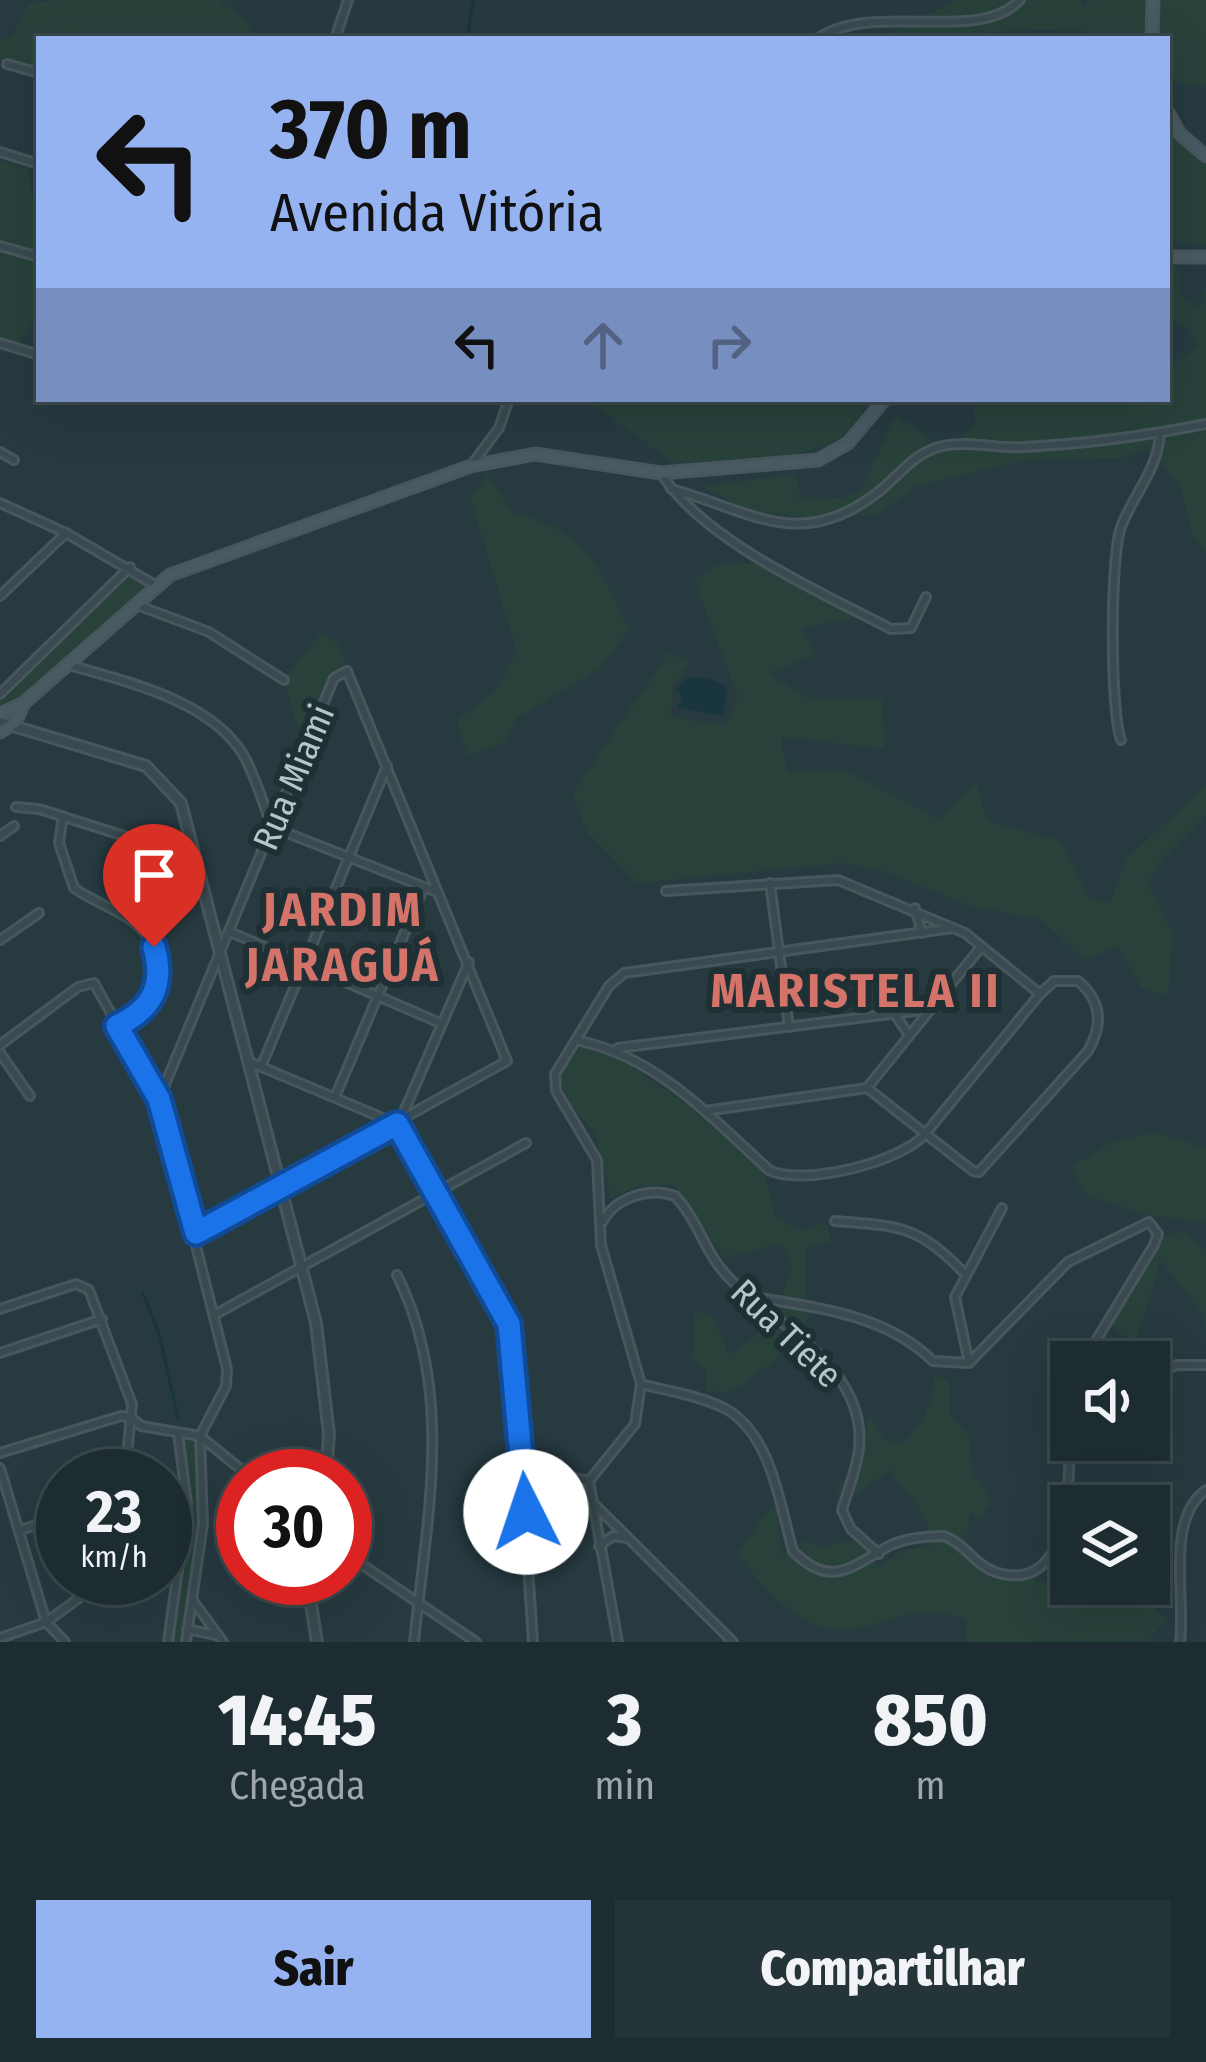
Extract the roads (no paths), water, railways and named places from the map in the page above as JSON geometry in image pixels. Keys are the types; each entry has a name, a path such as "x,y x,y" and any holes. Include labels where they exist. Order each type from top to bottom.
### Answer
{"main road":[{"path":"1152,36 1153,0"},
{"path":"1170,116 1180,134 1206,156"},
{"path":"1170,257 1206,257"},
{"path":"5,720 170,575 471,466 536,454 661,473 818,460 848,443 882,402"}],"street":[{"path":"336,36 348,0"},
{"path":"821,36 832,24 863,14 992,16 1007,12 1020,0"},
{"path":"7,64 36,72"},
{"path":"0,152 36,163"},
{"path":"0,246 36,256"},
{"path":"0,343 36,354"},
{"path":"471,466 499,428 508,402"},
{"path":"671,490 707,499 740,516 800,525 851,511 909,462 947,445 1020,448 1206,424"},
{"path":"1121,740 1114,568 1120,530 1150,475 1160,433"},
{"path":"0,452 14,460"},
{"path":"661,473 671,490 735,541 890,629 911,628 926,597"},
{"path":"0,503 67,532 155,585"},
{"path":"0,596 67,532"},
{"path":"0,694 130,567"},
{"path":"133,604 209,632 284,680"},
{"path":"66,664 174,700 226,733 242,752 272,827 439,892"},
{"name":"Rua Miami","path":"159,1099 334,678 347,671 387,766"},
{"path":"5,720 27,733 146,766 181,803 303,1266 328,1449"},
{"path":"261,1066 387,766"},
{"path":"196,1233 507,1060 387,766"},
{"path":"16,807 63,816 198,860"},
{"path":"63,816 59,843 74,888 136,924 158,961 152,999 141,1014 117,1026"},
{"path":"0,836 14,826"},
{"path":"666,891 838,880 915,908 953,928 1040,994"},
{"path":"770,883 788,1027"},
{"path":"335,1097 424,887"},
{"path":"915,908 922,933"},
{"path":"0,940 39,913"},
{"path":"618,1642 589,1481 634,1424 641,1384 605,1265 597,1160 556,1090 555,1074 580,1041 609,986 624,973 953,928"},
{"path":"230,932 440,1023"},
{"path":"705,1112 867,1088 981,947"},
{"path":"398,1124 469,962"},
{"path":"614,1048 705,1112 769,1170 784,1175 892,1160 926,1133 1040,994 1059,978 1088,989 1099,1027 1088,1051 985,1169 973,1171 926,1133 867,1088"},
{"path":"30,1096 0,1048 86,983 99,988 159,1099 216,1314 226,1386 200,1436 202,1524 186,1642"},
{"path":"580,1041 614,1048 931,1010"},
{"path":"894,1013 910,1035"},
{"path":"250,1062 398,1124 509,1324 533,1642"},
{"path":"216,1314 526,1143"},
{"name":"Rua Tiete","path":"602,1224 618,1204 646,1192 675,1196 705,1251 844,1381 857,1407 859,1450 842,1510 851,1529 879,1553"},
{"path":"969,1363 955,1297 1002,1208"},
{"path":"835,1221 908,1227 932,1239 965,1274"},
{"path":"749,1296 877,1322 907,1335 933,1361 969,1363 984,1353 1068,1262 1138,1224 1156,1226 1154,1245 1096,1341"},
{"path":"397,1275 428,1351 434,1411 414,1642"},
{"path":"0,1309 84,1284 128,1384 132,1418 128,1449"},
{"path":"0,1353 102,1319"},
{"path":"1170,1368 1206,1365"},
{"path":"641,1384 724,1408 744,1423 766,1459 793,1551 809,1564 846,1572 907,1540 944,1536 994,1572 1026,1572 1043,1561 1063,1534 1069,1461"},
{"path":"0,1453 122,1416 141,1426 200,1436 216,1449"},
{"path":"168,1642 187,1504 178,1432"},
{"path":"0,1468 4,1496 21,1531 46,1622 64,1642"},
{"path":"523,1469 589,1481"},
{"path":"1180,1642 1183,1529 1188,1510 1206,1490"},
{"path":"590,1499 733,1642"},
{"path":"21,1531 36,1526"},
{"path":"599,1546 613,1536 633,1540"},
{"path":"372,1573 476,1642"},
{"path":"194,1602 221,1639"},
{"path":"0,1638 46,1622 70,1605"},
{"path":"311,1605 317,1642"},
{"path":"187,1629 221,1639"},
{"path":"17,1632 20,1642"}],"water":[{"path":"687,678 708,678 727,687 723,716 678,707 682,697 677,689"}],"waterway":[{"path":"467,36 473,0"},
{"path":"143,1294 159,1333 178,1418"}],"district":[{"name":"JARDIM JARAGUÁ","path":"343,936"},
{"name":"MARISTELA II","path":"856,990"}]}
